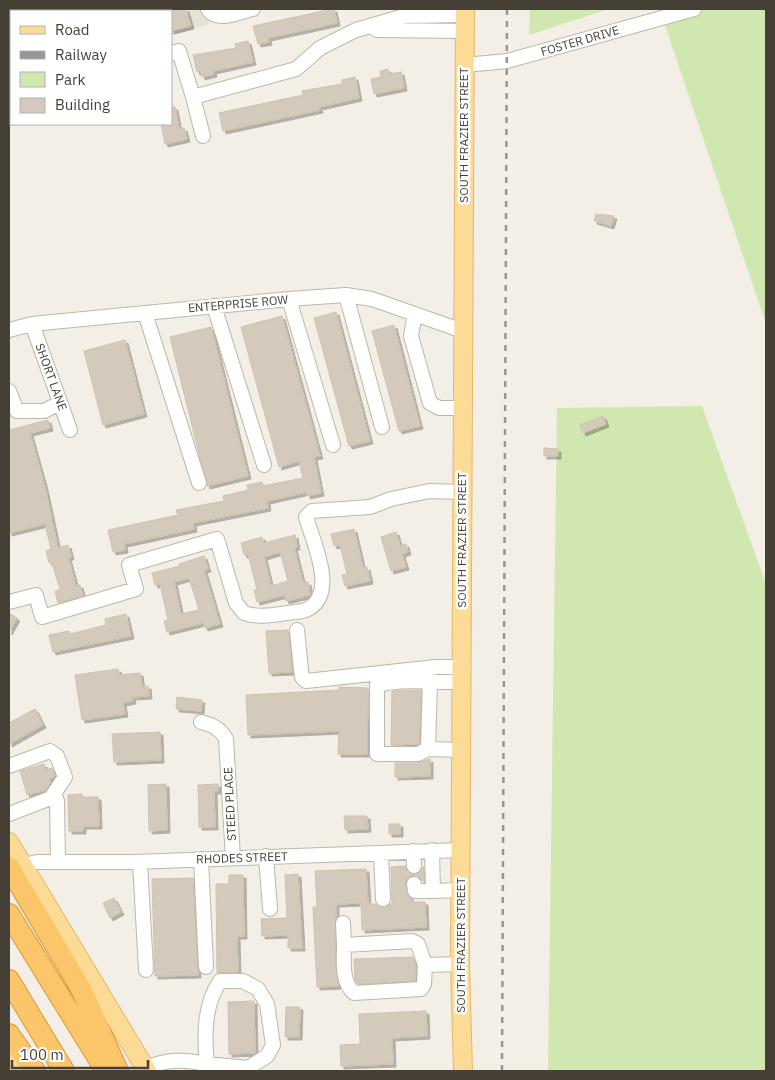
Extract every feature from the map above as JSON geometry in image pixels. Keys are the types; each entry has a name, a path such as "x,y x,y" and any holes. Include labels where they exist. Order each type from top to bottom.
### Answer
{"highway":[{"path":"16,866 81,989 118,1071"},
{"path":"9,914 106,1071"},
{"path":"9,980 64,1071"},
{"path":"9,1034 35,1071"}],"main road":[{"name":"SOUTH FRAZIER STREET","path":"463,1071 460,890 465,18"},
{"path":"9,842 16,866 146,1070"}],"street":[{"path":"208,9 212,14 218,16 252,9"},
{"name":"FOSTER DRIVE","path":"464,65 507,61 694,9"},
{"path":"193,97 296,69 320,48 356,30 404,16 465,18"},
{"path":"172,53 179,51 203,136"},
{"path":"346,295 382,427"},
{"name":"ENTERPRISE ROW","path":"9,330 32,324 145,312 289,298 346,295 372,299 463,331"},
{"path":"289,298 333,445"},
{"path":"214,306 264,465"},
{"path":"145,312 199,483"},
{"path":"415,314 411,336 430,403 439,408 463,408"},
{"name":"SHORT LANE","path":"32,324 70,430"},
{"path":"9,391 17,411 44,411 60,403"},
{"path":"9,602 36,595 42,617 136,589 129,565 218,539 236,603 244,613 265,616 305,611 314,605 319,598 324,583 306,517 312,511 370,506 391,499 429,491 462,492"},
{"path":"297,630 302,677 306,681 436,667 461,674"},
{"path":"461,674 430,681 391,682 377,685 377,754 418,754 428,749 461,750"},
{"path":"428,749 430,681"},
{"name":"STEED PLACE","path":"201,722 212,725 222,731 226,739 233,858"},
{"path":"9,757 33,751"},
{"path":"9,766 50,752 58,756 64,777 51,798 9,814"},
{"path":"54,794 57,801 58,862"},
{"path":"432,850 434,891"},
{"name":"RHODES STREET","path":"16,866 37,862 140,862 461,850"},
{"path":"413,851 414,866"},
{"path":"381,854 384,898"},
{"path":"266,856 270,909"},
{"path":"201,859 206,967"},
{"path":"140,862 146,970"},
{"path":"414,884 414,891 460,890"},
{"path":"343,923 344,945 346,981 349,989 354,993 421,989 424,984 425,965 418,944 412,941 344,945"},
{"path":"425,965 460,964"},
{"path":"146,1070 165,1061 183,1060 206,1068 248,1068 267,1056 272,1045 267,1004 258,989 243,981 220,981 207,1011 206,1068"}],"shaded area":[{"path":"9,9 204,9 209,24 172,36 172,10 10,10 9,88"}],"green space":[{"path":"530,9 609,9 529,35"},
{"path":"660,9 766,9 766,324 672,46"},
{"path":"702,406 766,584 766,1071 548,1071 557,408"}],"building":[{"path":"186,9 191,26 172,31 171,10"},
{"path":"322,9 334,9 337,23 268,38 269,42 258,44 253,26 323,11"},
{"path":"248,41 253,62 213,71 214,74 202,77 201,71 197,72 193,55 236,48 235,44"},
{"path":"388,69 389,74 401,72 404,88 374,94 371,79 381,77 380,71"},
{"path":"355,77 359,98 319,107 320,110 223,131 219,113 303,95 302,91 342,84 342,80"},
{"path":"172,107 175,107 179,129 184,128 187,139 165,144 161,125 172,125"},
{"path":"596,214 614,216 611,226 594,221"},
{"path":"336,312 370,441 349,446 314,318"},
{"path":"282,316 320,456 314,457 321,493 307,496 307,492 267,501 268,508 193,523 194,529 124,544 125,550 113,552 108,530 178,515 176,510 224,501 223,496 248,490 247,485 262,482 263,486 303,478 299,461 279,467 241,327"},
{"path":"394,325 420,426 399,431 372,331"},
{"path":"211,327 248,476 207,486 170,337"},
{"path":"125,340 144,414 103,425 84,351"},
{"path":"603,416 606,424 583,433 580,425"},
{"path":"48,420 50,428 30,433 45,487 58,548 68,545 71,557 68,557 76,586 80,585 83,596 58,603 55,591 60,590 52,562 49,563 46,551 51,549 45,524 9,533 9,430"},
{"path":"544,448 558,449 558,456 544,456"},
{"path":"354,529 363,568 367,567 370,581 345,586 342,575 347,574 340,545 334,546 331,534"},
{"path":"396,532 400,546 406,544 408,552 402,554 406,567 391,571 381,537"},
{"path":"295,535 297,547 294,547 303,583 308,582 310,595 286,601 285,595 257,602 254,590 257,590 248,554 244,555 241,543 262,537 264,543","holes":["280,552 288,581 271,586 264,557"]},
{"path":"204,556 208,569 204,570 220,624 205,628 203,623 167,632 164,621 168,620 160,584 155,585 152,573 180,566 179,564","holes":["189,578 199,610 181,614 174,582"]},
{"path":"9,613 17,618 9,632"},
{"path":"126,614 131,636 53,652 49,635 69,631 70,634 106,625 105,619"},
{"path":"288,630 292,672 269,673 266,631"},
{"path":"118,669 119,675 140,673 142,687 148,686 149,696 132,697 133,701 123,703 125,714 82,720 75,675"},
{"path":"339,687 368,688 367,754 338,754 339,731 248,735 246,695 339,690"},
{"path":"421,690 419,744 391,745 392,691"},
{"path":"177,697 202,700 201,711 176,709"},
{"path":"35,709 43,725 9,744 9,723"},
{"path":"160,732 161,760 114,762 112,734"},
{"path":"430,759 430,776 395,777 395,763 418,763"},
{"path":"44,764 45,770 52,768 55,776 49,779 50,783 46,790 27,795 20,771"},
{"path":"166,784 167,830 149,831 148,785"},
{"path":"218,784 218,791 214,791 215,827 199,827 198,785"},
{"path":"82,794 82,797 98,797 99,826 83,826 83,831 69,831 68,795"},
{"path":"344,816 367,816 368,829 345,830"},
{"path":"389,824 400,824 400,834 389,834"},
{"path":"405,866 407,871 414,875 419,873 424,866 424,882 418,876 412,875 406,880 405,885 412,902 425,902 426,927 362,930 361,903 336,904 335,964 339,986 317,987 313,907 317,907 315,871 366,869 368,904 376,904 384,908 392,903 391,867"},
{"path":"298,874 302,948 288,948 288,935 262,936 261,919 287,918 285,875"},
{"path":"229,875 243,875 244,936 237,936 238,972 217,973 216,884 229,884"},
{"path":"193,878 198,975 155,976 152,879"},
{"path":"114,898 121,912 110,918 103,903"},
{"path":"413,957 416,966 415,981 358,984 355,980 354,959"},
{"path":"254,1001 255,1053 229,1054 228,1002"},
{"path":"286,1007 300,1007 299,1037 285,1037"},
{"path":"426,1011 427,1036 392,1038 393,1064 341,1066 340,1045 360,1044 359,1014"}],"railway":[{"path":"502,1071 507,9"}]}
